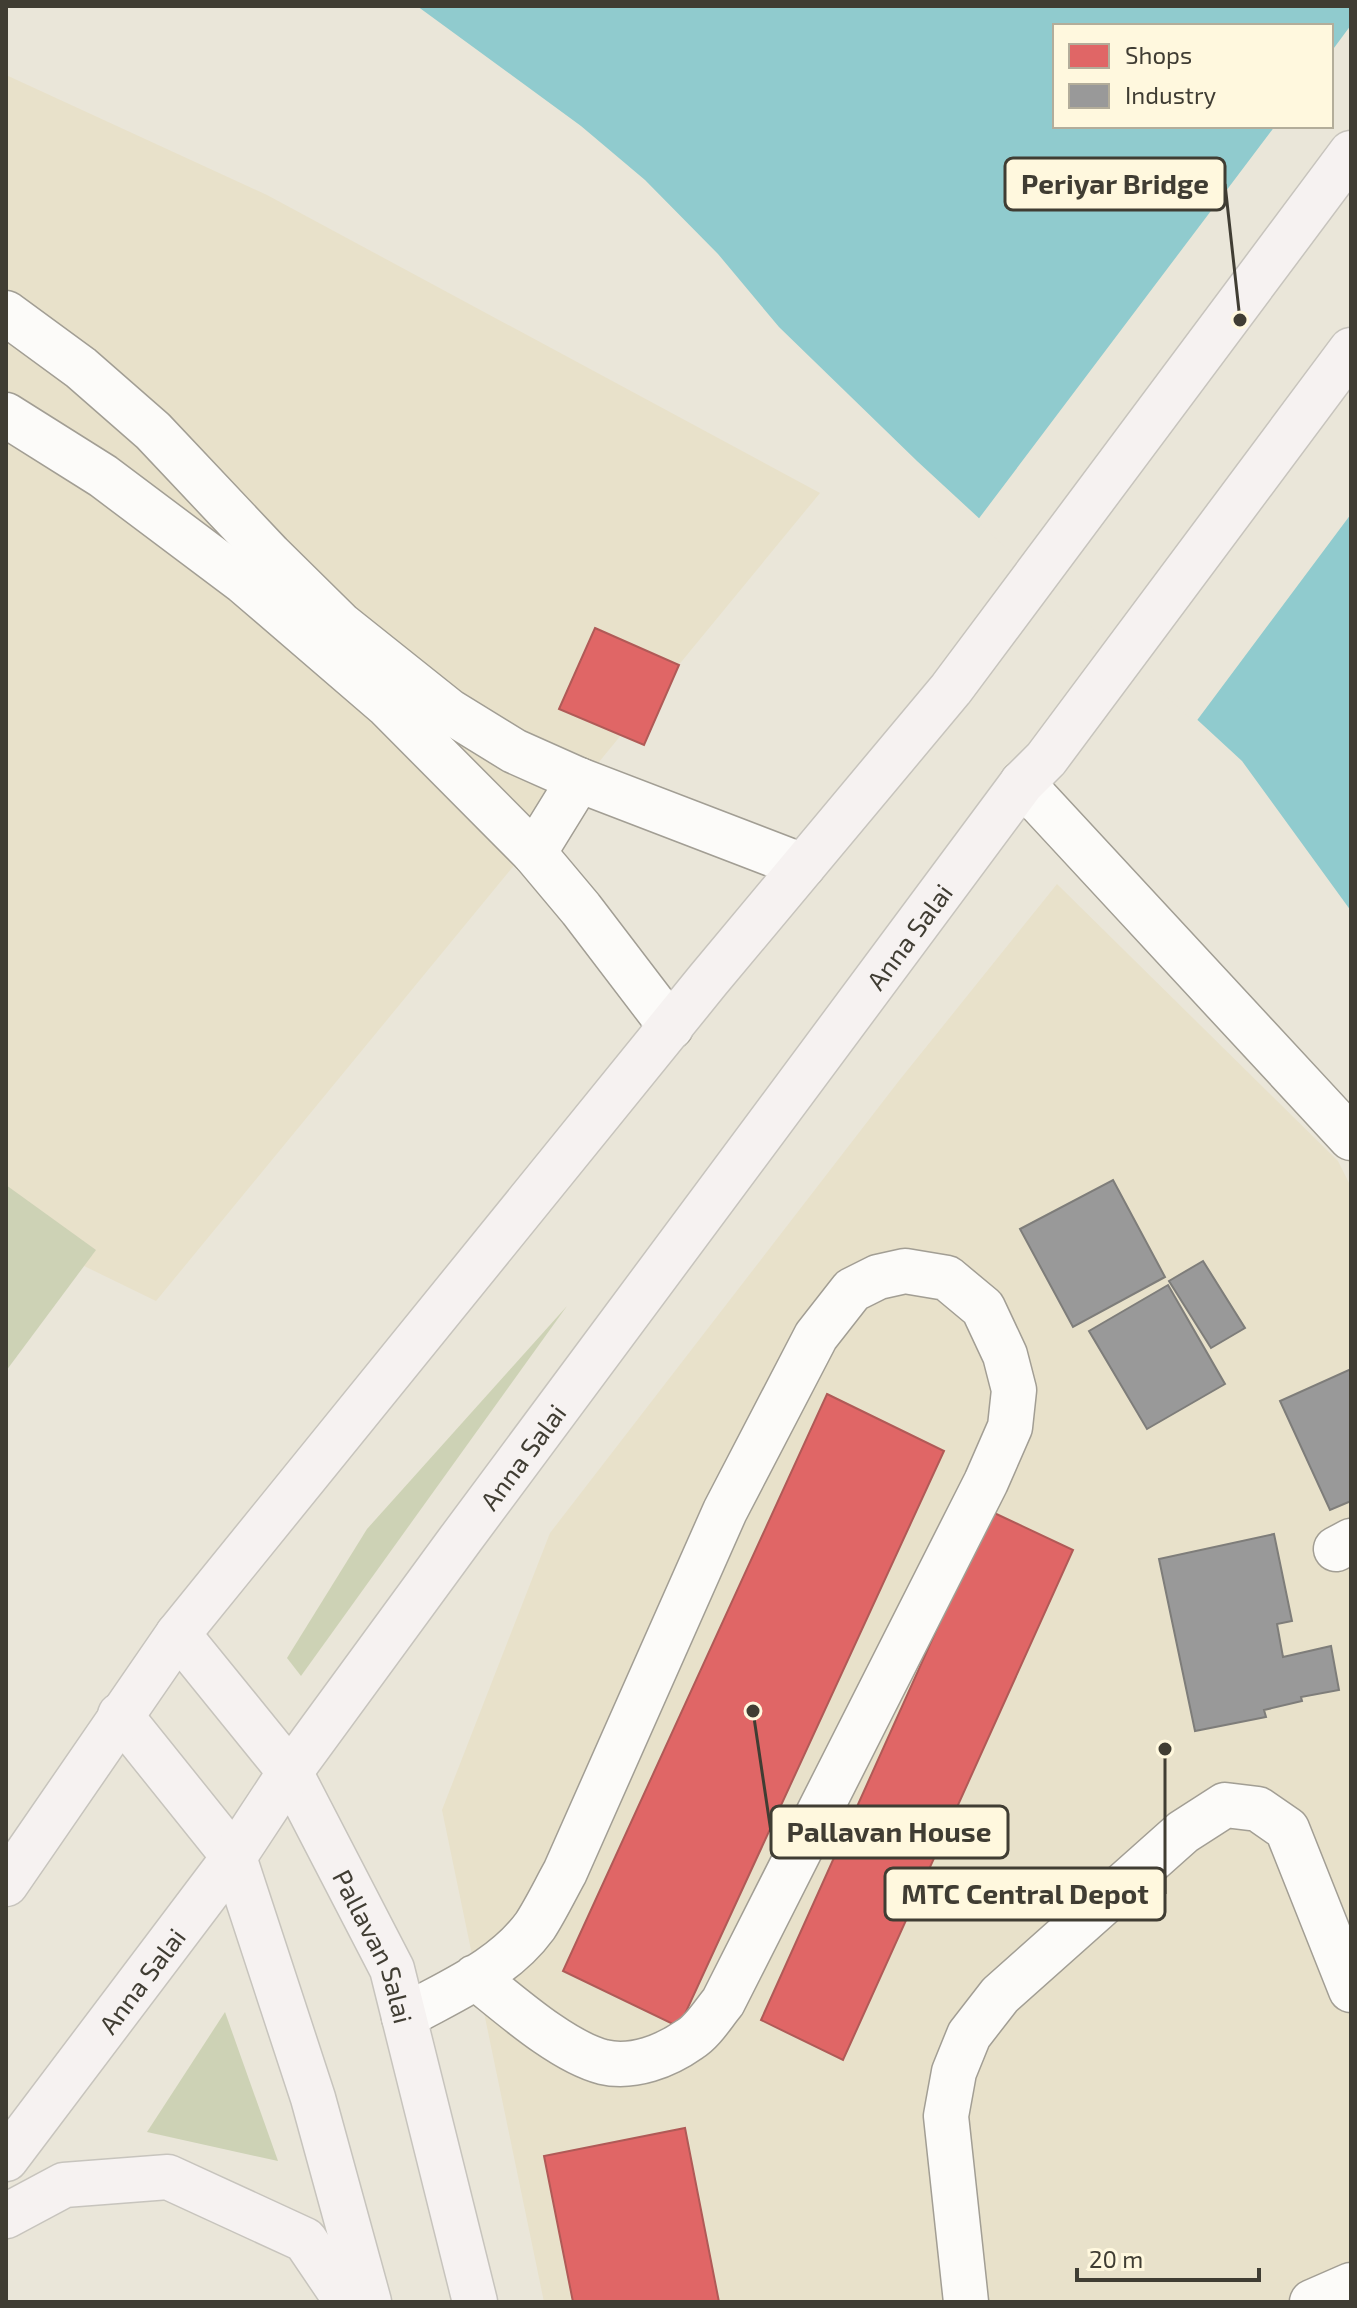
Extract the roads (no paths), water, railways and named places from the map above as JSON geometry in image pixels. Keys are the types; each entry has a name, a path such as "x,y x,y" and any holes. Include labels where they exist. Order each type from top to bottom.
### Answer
{"main road":[{"path":"6,1884 178,1634 671,1027 951,689 1351,153"},
{"name":"Anna Salai","path":"6,2159 234,1857 290,1772 459,1541 1351,350"},
{"name":"Pallavan Salai","path":"178,1634 290,1772 392,1969 475,2302"},
{"path":"120,1715 234,1857 313,2098 369,2302"},
{"path":"6,2216 64,2185 168,2177 305,2240 347,2302"}],"street":[{"path":"6,313 81,368 153,431 340,624 449,711 514,751 579,780 803,866"},
{"path":"6,415 103,476 244,582 387,705 534,853 671,1027"},
{"path":"165,523 195,476"},
{"path":"1034,771 1351,1138"},
{"path":"534,853 579,780"},
{"path":"404,2017 498,1964 534,1927 565,1872 725,1511 816,1336 852,1290 878,1277 905,1271 947,1278 983,1308 1005,1355 1014,1390 1010,1427 954,1546 723,2002 693,2038 666,2053 638,2063 604,2062 575,2050 553,2036 475,1977"},
{"path":"966,2302 946,2116 954,2072 969,2035 1000,1995 1183,1832 1225,1805 1258,1809 1287,1829 1351,1990"},
{"path":"1312,2302 1351,2285"}],"water":[{"path":"417,6 1351,6 1351,911 1242,761 917,461 779,327 718,254 645,180 581,126"}],"place":[{"name":"Periyar Bridge","path":"1240,320"},
{"name":"Pallavan House","path":"753,1711"},
{"name":"MTC Central Depot","path":"1165,1749"}]}
